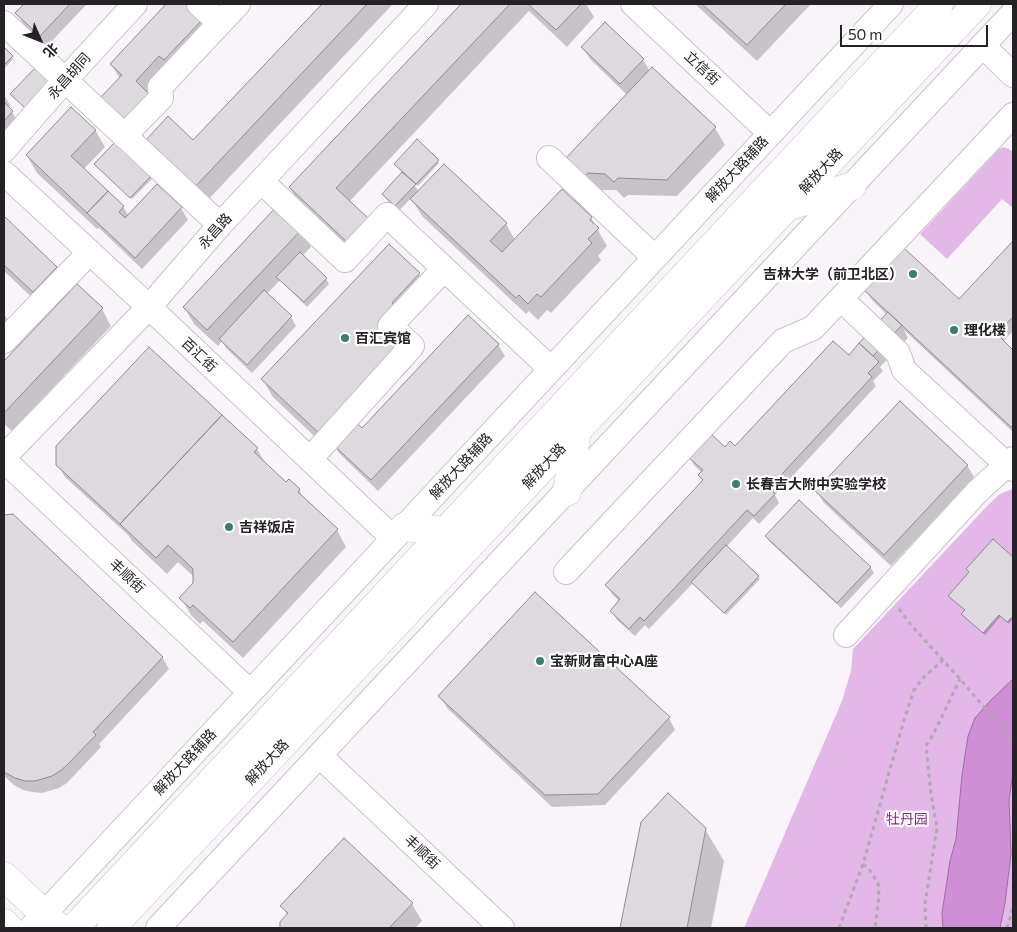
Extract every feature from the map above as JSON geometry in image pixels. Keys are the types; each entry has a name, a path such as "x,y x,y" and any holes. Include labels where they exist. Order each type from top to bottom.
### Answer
{"main road":[{"name":"解放大路","path":"74,928 939,4"},
{"name":"解放大路","path":"111,928 977,4"},
{"path":"786,208 852,186"},
{"path":"567,492 577,431"},
{"path":"399,532 446,531"},
{"path":"4,876 45,923"},
{"path":"4,923 9,928"}],"street":[{"name":"永昌胡同","path":"4,150 65,80 136,4"},
{"path":"199,4 220,23"},
{"path":"124,136 161,98 160,87 238,4"},
{"name":"永昌路","path":"4,459 148,307 220,225 426,4"},
{"name":"立信街","path":"633,4 770,133"},
{"name":"解放大路辅路","path":"45,923 250,692 891,4"},
{"path":"158,928 1013,13"},
{"path":"4,23 220,225"},
{"path":"983,46 1013,75"},
{"path":"566,572 783,341 813,328 1013,115"},
{"path":"549,158 654,258"},
{"name":"百汇街","path":"4,172 310,459 399,532"},
{"path":"261,181 345,260 387,216 551,369"},
{"path":"4,341 90,252"},
{"path":"310,459 412,346 390,326 444,269"},
{"path":"840,299 898,353 904,370 1011,465 977,492 846,635"},
{"name":"丰顺街","path":"4,459 250,692"},
{"name":"丰顺街","path":"320,756 502,928"}],"path":[{"path":"885,592 912,626 1013,741"},
{"path":"839,928 863,864 914,690 923,678 943,660"},
{"path":"926,928 925,904 937,828 926,746 960,679"},
{"path":"863,864 869,869 878,883 879,896 875,928"},
{"path":"1006,928 1013,908"}],"green space":[{"path":"1003,147 1013,152 1013,208 1002,199 947,259 920,234 999,149"},
{"name":"牡丹园","path":"1013,489 1013,928 744,928 842,701 851,671 853,649 989,504 1000,494"}],"shaded area":[{"path":"1013,679 1013,773 1009,800 1011,854 1000,928 943,928 942,913 950,861 956,839 968,736 975,718"}],"building":[{"path":"24,4 70,4 40,36 15,13"},
{"path":"166,4 185,4 202,20 164,60 159,56 136,81 152,97 127,123 100,98 122,75 110,64"},
{"path":"322,4 367,4 196,186 146,140 168,116 193,140"},
{"path":"461,4 510,4 336,188 369,219 347,242 289,187"},
{"path":"528,4 581,4 556,30"},
{"path":"702,4 786,4 747,45"},
{"path":"605,22 644,59 620,84 581,47"},
{"path":"4,47 13,56 4,65"},
{"path":"36,67 51,81 25,108 10,94"},
{"path":"652,67 716,127 667,180 618,178 614,182 605,174 588,173 584,177 565,159"},
{"path":"4,102 13,111 4,121"},
{"path":"71,107 96,130 71,156 108,191 87,213 26,155"},
{"path":"417,139 439,160 416,184 394,164"},
{"path":"115,142 151,176 130,198 94,164"},
{"path":"444,164 507,223 490,241 502,252 562,189 592,217 590,220 599,228 588,239 592,243 541,297 537,294 528,304 519,295 516,298 410,199"},
{"path":"402,172 416,184 395,206 382,194"},
{"path":"157,184 182,207 135,258 87,213 108,191 124,206 119,212 125,218"},
{"path":"277,206 302,229 207,330 183,307"},
{"path":"4,216 57,267 33,292 4,265"},
{"name":"理化楼","path":"1013,241 1013,317 997,334 1013,350 1013,425 1011,427 864,290 904,248 959,299"},
{"name":"百汇宾馆","path":"389,244 420,273 392,303 397,307 378,326 402,349 321,435 261,379"},
{"path":"300,252 327,278 304,302 276,277"},
{"path":"77,284 103,308 4,413 4,361"},
{"path":"264,290 292,316 247,365 219,339"},
{"path":"888,312 902,325 873,356 859,343"},
{"path":"468,315 499,344 371,480 330,442 352,418 362,428"},
{"name":"长春吉大附中实验学校","path":"833,341 849,355 859,343 879,362 868,373 872,377 769,488 775,494 754,516 747,510 644,621 640,617 629,629 610,611 620,599 605,585 703,480 698,475 703,470 687,456 709,432 725,447 730,441 735,446"},
{"path":"149,347 222,415 120,524 56,465 56,446"},
{"path":"900,401 968,465 884,555 815,491"},
{"name":"吉祥饭店","path":"222,415 258,448 254,452 286,482 289,479 300,489 298,492 338,529 233,642 193,605 190,608 179,598 193,583 193,569 168,545 156,558 120,524"},
{"path":"799,500 871,567 837,603 765,536"},
{"path":"13,514 163,657 93,732 96,735 67,765 52,776 35,781 25,781 4,772 4,515"},
{"path":"993,539 1013,557 1013,616 1007,622 999,615 983,633 961,614 965,610 948,596 969,572 966,569"},
{"path":"726,545 759,576 724,613 691,582"},
{"name":"宝新财富中心A座","path":"535,592 670,717 598,794 545,795 438,696"},
{"path":"668,793 706,828 687,928 620,928 641,822"},
{"path":"344,838 413,903 389,928 280,928 280,922 288,913 280,906"}],"place":[{"name":"吉林大学（前卫北区）","path":"913,274"},
{"name":"理化楼","path":"954,330"},
{"name":"百汇宾馆","path":"345,338"},
{"name":"长春吉大附中实验学校","path":"736,484"},
{"name":"吉祥饭店","path":"229,527"},
{"name":"宝新财富中心A座","path":"540,661"}]}
